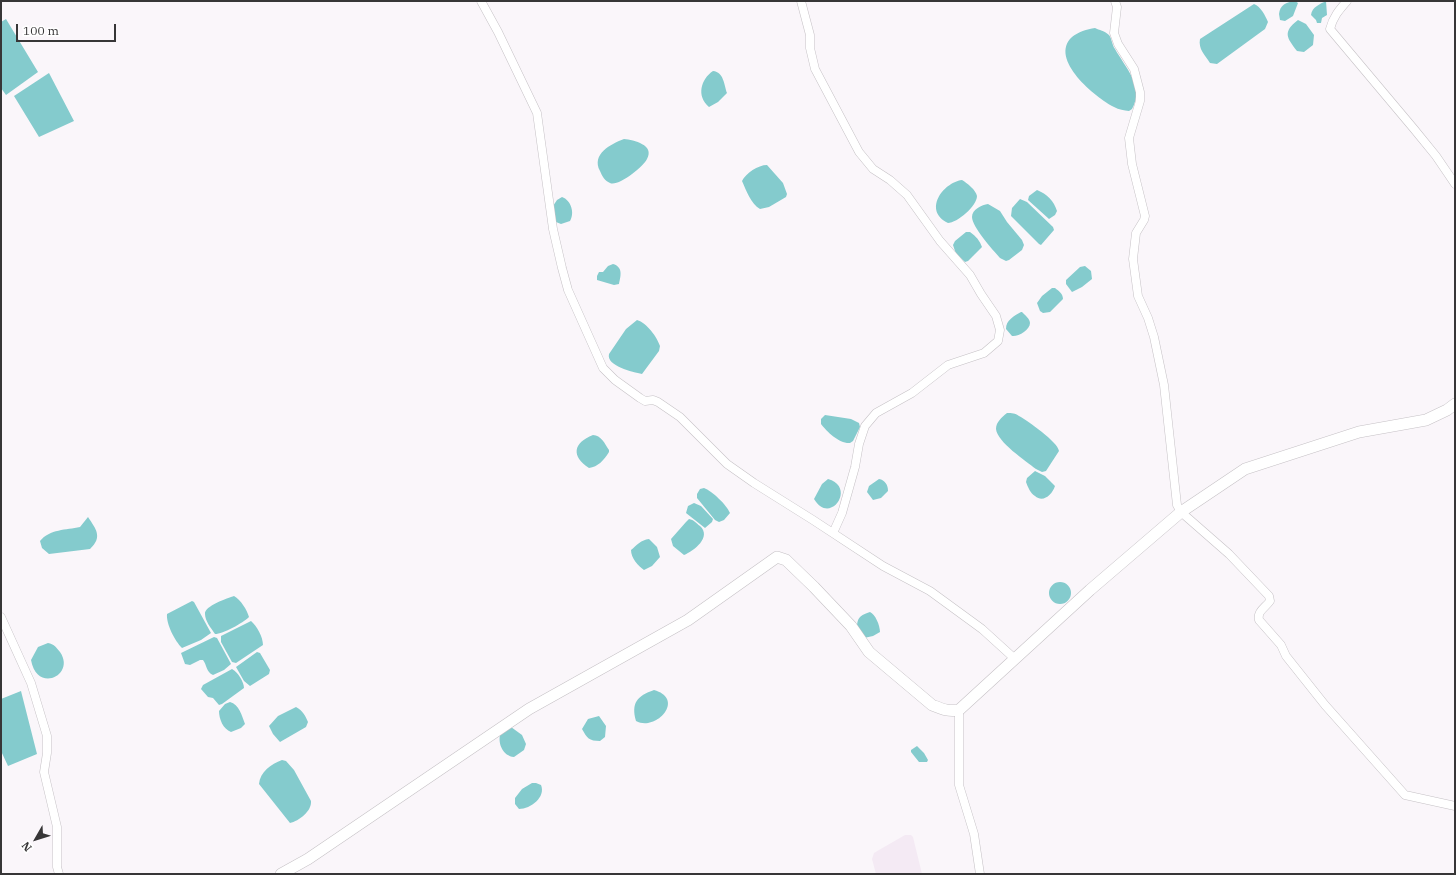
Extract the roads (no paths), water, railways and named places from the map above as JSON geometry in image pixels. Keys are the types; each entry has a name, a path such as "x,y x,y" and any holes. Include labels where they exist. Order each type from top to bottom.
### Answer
{"street":[{"path":"480,1 498,32 537,113 553,228 562,268 568,290 603,368 615,380 640,398 645,401 653,400 658,402 680,417 727,464 754,483 883,566 930,590 982,629 1015,659"},
{"path":"801,1 810,35 810,48 815,69 859,152 872,169 890,180 907,195 940,241 970,274 996,316 1000,330 998,341 984,353 948,365 912,393 876,413 865,426 859,444 855,467 842,514 833,533"},
{"path":"1115,1 1114,33 1118,44 1134,69 1140,92 1140,101 1129,138 1132,164 1145,216 1136,233 1133,259 1138,296 1151,325 1164,385 1176,502 1181,512 1230,554 1269,596 1270,601 1259,613 1259,620 1281,645 1286,656 1324,705 1376,762 1398,790 1405,796 1455,806"},
{"path":"1346,1 1332,20 1330,29 1436,156 1455,184"},
{"path":"281,874 308,859 529,709 688,620 777,557 786,560 814,587 851,626 869,652 932,705 952,712 959,710 1090,590 1181,512 1245,470 1359,432 1426,420 1448,410 1455,404"},
{"path":"1,617 31,683 47,736 47,753 44,772 57,827 57,866 59,874"},
{"path":"959,710 959,785 974,834 980,874"}],"water":[{"path":"1295,1 1298,3 1293,16 1285,21 1280,20 1279,14 1282,6 1286,3"},
{"path":"1326,1 1327,15 1322,18 1321,23 1317,23 1311,15 1312,12 1317,6"},
{"path":"1254,4 1261,9 1268,22 1265,29 1217,64 1210,63 1201,49 1200,39"},
{"path":"6,19 38,72 6,95 1,88 1,22"},
{"path":"1298,20 1306,24 1314,35 1313,45 1304,52 1297,51 1288,35 1290,28"},
{"path":"1095,28 1109,35 1135,85 1135,101 1132,109 1129,111 1116,108 1096,95 1077,77 1070,66 1066,56 1066,46 1072,37 1083,31"},
{"path":"713,71 717,72 721,76 727,93 718,102 709,107 702,98 701,93 705,78"},
{"path":"49,73 74,121 39,137 14,96"},
{"path":"624,139 642,144 646,147 649,154 645,162 630,176 619,182 610,183 605,180 602,175 598,165 598,160 604,150"},
{"path":"767,165 783,183 787,194 786,197 769,207 760,209 751,200 742,181 746,175 753,170 760,166"},
{"path":"962,180 975,191 977,196 976,200 966,213 956,220 948,223 941,218 937,212 936,205 938,198 948,186"},
{"path":"1037,190 1050,198 1056,207 1057,211 1055,215 1049,219 1028,200 1029,196"},
{"path":"562,197 570,204 572,214 570,221 561,224 556,222 553,206 557,200"},
{"path":"1020,199 1027,202 1053,227 1054,230 1041,245 1011,216 1012,208"},
{"path":"988,204 1000,211 1022,240 1024,245 1022,250 1009,260 1006,261 1000,258 983,238 973,221 972,214 975,210 980,206"},
{"path":"966,232 970,232 974,235 982,247 968,261 965,262 956,254 953,245 955,241"},
{"path":"613,264 620,269 621,275 619,284 614,285 597,280 599,272 603,272 608,266"},
{"path":"1085,266 1091,271 1092,279 1082,287 1072,292 1066,284 1066,280 1080,267"},
{"path":"1052,288 1059,291 1063,299 1050,312 1043,313 1040,311 1037,303 1042,296"},
{"path":"1021,312 1025,314 1029,320 1029,326 1023,332 1012,336 1006,329 1007,323"},
{"path":"637,320 651,331 660,346 659,351 642,374 621,368 609,358 609,354 626,329"},
{"path":"1007,413 1016,414 1029,422 1054,442 1059,451 1046,471 1042,472 1036,469 1001,440 996,426"},
{"path":"825,415 851,419 859,423 860,427 853,441 850,443 842,442 830,434 821,424 821,419"},
{"path":"593,435 598,436 602,440 609,452 600,463 589,468 579,459 577,450 581,442"},
{"path":"1035,471 1045,476 1055,486 1047,497 1041,499 1033,495 1026,482 1027,478"},
{"path":"828,479 836,483 840,489 841,496 833,507 827,508 820,506 814,499 822,484"},
{"path":"879,479 886,483 888,491 881,498 873,500 867,492 869,486"},
{"path":"704,488 723,502 730,513 724,520 719,522 715,520 697,498 697,494 700,489"},
{"path":"694,503 701,506 713,519 712,522 705,528 686,513 688,506"},
{"path":"88,517 97,533 96,541 90,549 49,554 42,548 40,541 48,534 80,527"},
{"path":"689,519 700,526 704,535 697,547 684,555 673,546 671,539"},
{"path":"649,539 657,547 660,557 652,566 644,570 635,562 631,550 641,542"},
{"path":"1060,582 1068,585 1071,593 1068,601 1060,604 1052,601 1049,593 1052,585"},
{"path":"234,596 243,605 249,617 233,628 219,634 215,634 206,619 206,611 212,605"},
{"path":"192,601 194,602 211,633 201,640 182,648 168,623 167,614"},
{"path":"870,612 877,620 880,632 873,636 864,638 857,625 858,620 861,616"},
{"path":"251,621 259,632 263,645 236,663 232,662 221,642 221,636"},
{"path":"214,637 217,638 231,664 224,670 213,675 208,670 203,660 190,665 185,664 181,653"},
{"path":"48,643 56,647 64,660 63,668 59,674 54,677 47,678 40,676 35,670 31,660 38,647"},
{"path":"257,652 260,653 270,670 269,674 250,686 244,681 236,667"},
{"path":"232,669 240,677 244,688 219,705 213,698 208,697 201,689 203,685"},
{"path":"654,690 663,694 668,700 668,707 659,718 652,722 644,723 636,721 634,709 637,701 643,695"},
{"path":"21,691 37,754 8,766 1,751 1,699"},
{"path":"230,702 236,705 245,724 241,728 231,732 226,729 222,723 219,711 225,704"},
{"path":"296,707 306,717 308,722 306,727 280,742 273,734 269,726 278,716"},
{"path":"599,716 606,726 605,737 600,741 591,740 582,729 588,719"},
{"path":"511,727 522,735 526,744 524,750 514,757 504,752 500,742 500,735"},
{"path":"917,746 924,753 928,760 927,762 919,762 911,752 911,750"},
{"path":"282,760 286,761 294,770 311,801 311,805 307,812 297,820 290,823 259,784 261,776 264,772"},
{"path":"532,783 541,785 542,789 539,798 533,805 519,809 515,804 515,798 522,789"}]}
